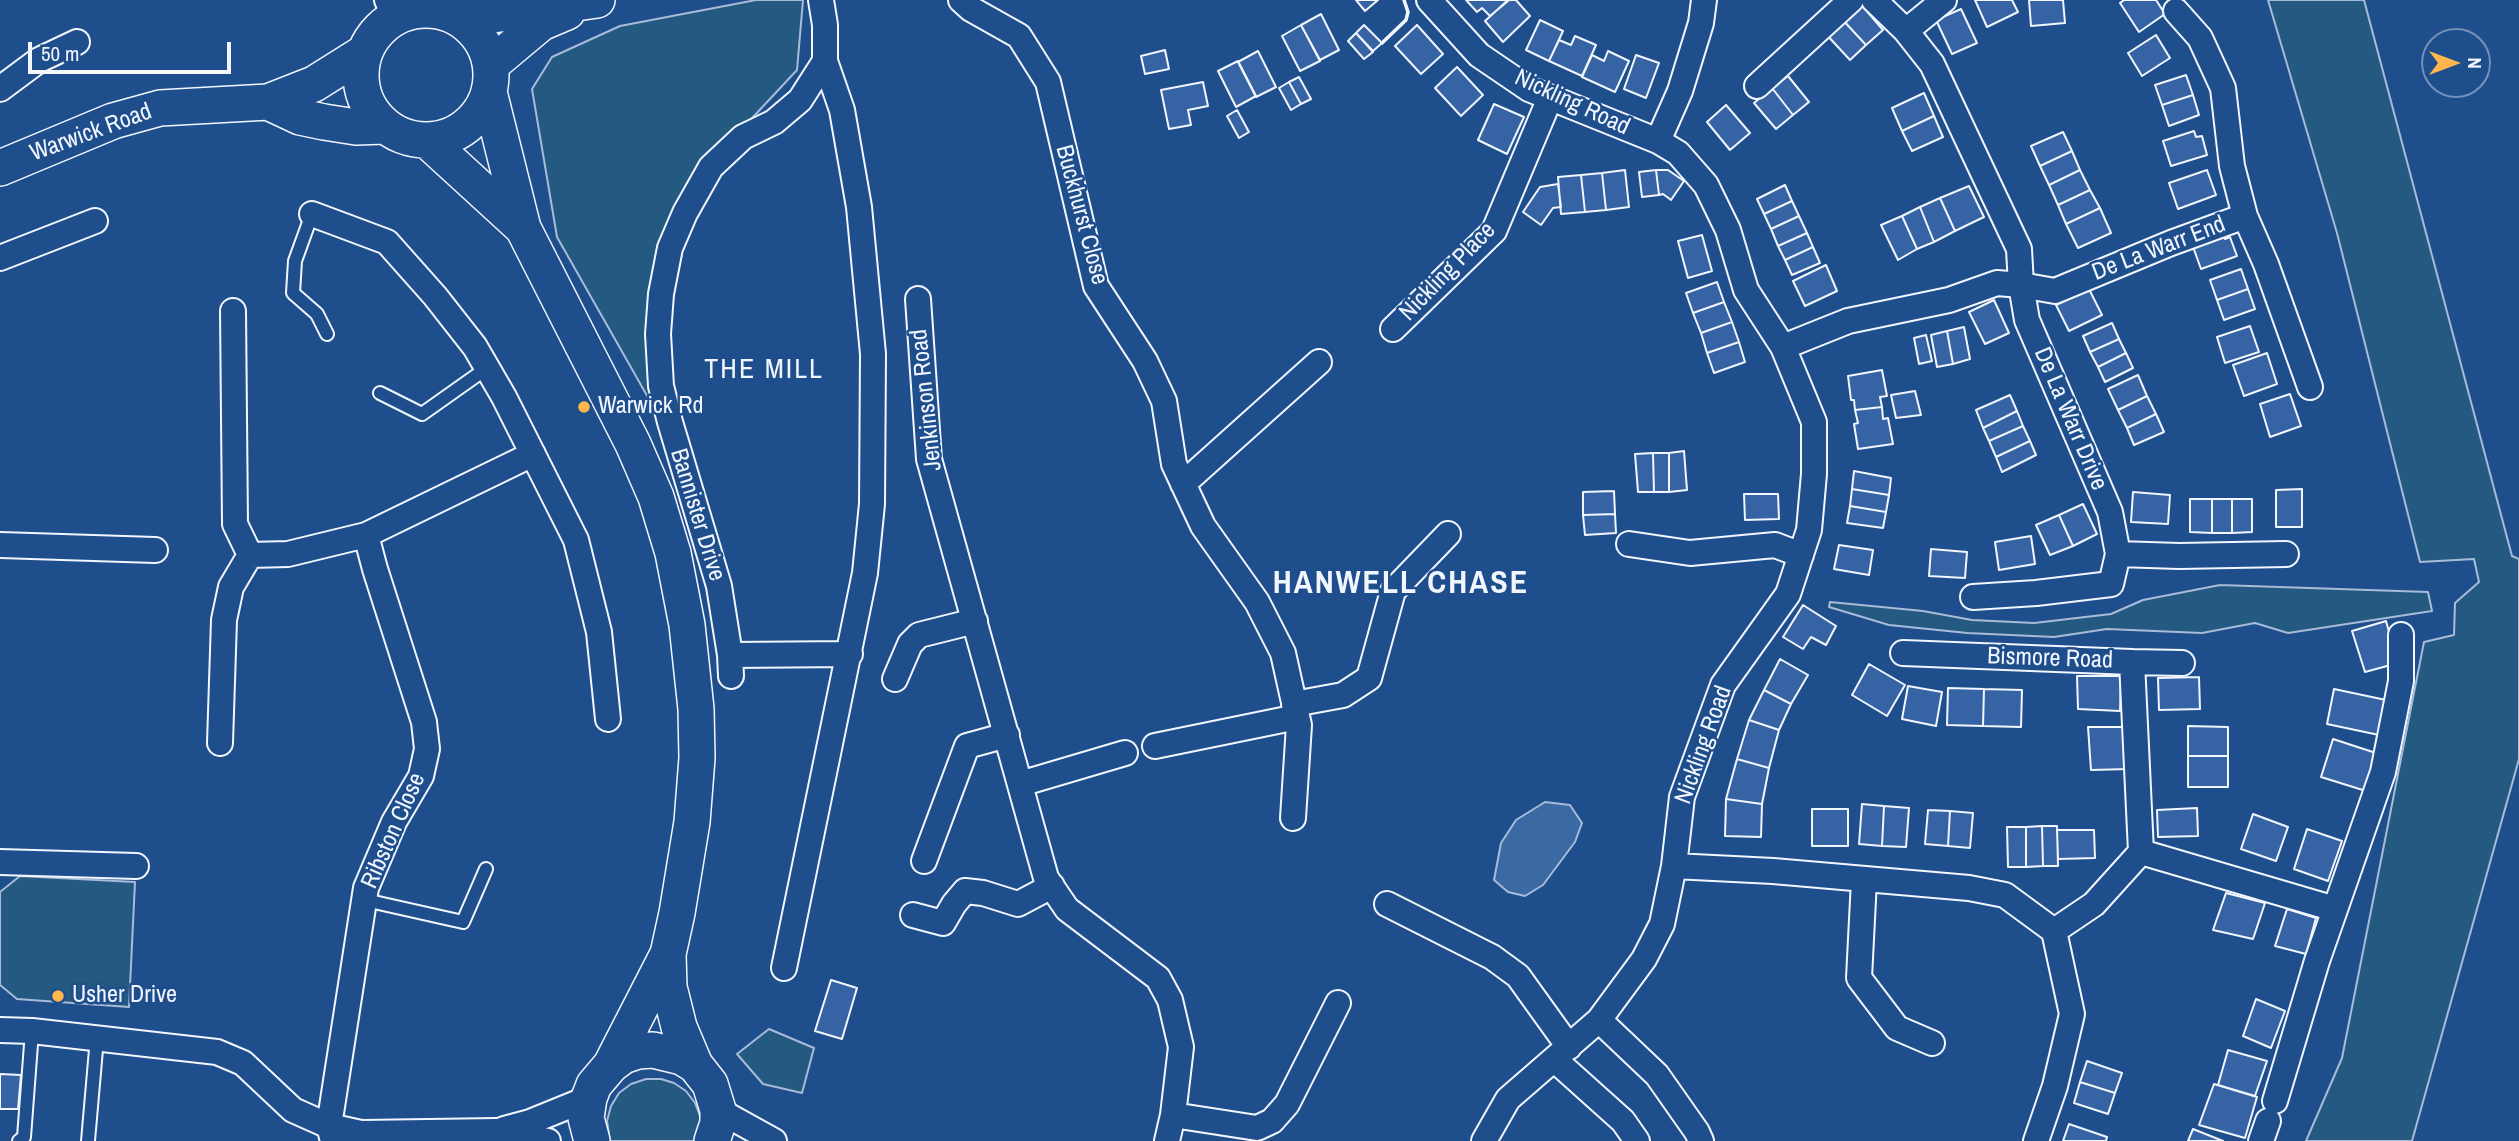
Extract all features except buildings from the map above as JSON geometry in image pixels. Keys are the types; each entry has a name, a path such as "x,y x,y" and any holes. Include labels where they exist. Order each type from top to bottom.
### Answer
{"street":[{"path":"784,968 850,654 865,573 872,504 873,354 859,207 842,110 825,61 825,25 821,0"},
{"name":"Buckhurst Close","path":"961,0 971,9 1019,36 1048,82 1096,286 1145,361 1164,401 1174,464 1203,526 1257,602 1283,653 1299,725 1293,818"},
{"name":"Nickling Road","path":"1429,0 1479,55 1529,89 1658,141 1678,153 1706,185 1728,230 1746,290 1783,347 1814,422 1814,474 1809,530 1788,594 1723,685 1682,797 1674,866 1662,923 1644,959 1599,1020 1508,1099 1484,1141"},
{"name":"Nickling Road","path":"1658,141 1680,91 1701,23 1704,0"},
{"path":"1757,86 1852,0"},
{"name":"De La Warr Drive","path":"1874,0 1906,31 1932,64 2019,249 2027,320 2110,512 2118,554"},
{"path":"1906,31 1944,0"},
{"path":"595,1 541,23 490,78 480,111 466,126 448,137 428,141 405,137 384,126 371,110 363,92 361,72 365,52 391,9 432,10 451,15 493,15 595,1"},
{"name":"De La Warr End","path":"2021,285 2054,290 2245,216 2231,166 2223,88 2200,38 2176,11"},
{"path":"451,15 468,25 481,40 523,228 633,444 656,497 673,553 685,613 696,709 697,758 692,822 668,954 669,987 679,1027 695,1065 710,1084 715,1125 774,1141"},
{"path":"0,89 39,60 77,42"},
{"name":"Warwick Road","path":"0,168 113,121 160,108 268,102 314,85 365,52"},
{"name":"Bannister Drive","path":"825,61 800,100 774,122 743,137 711,167 685,213 670,248 658,334 661,386 719,586 731,666 850,654"},
{"name":"Nickling Place","path":"1393,329 1494,231 1550,98"},
{"name":"Warwick Road","path":"268,102 300,117 324,122 356,127 384,126"},
{"path":"428,141 523,228"},
{"path":"312,214 387,242 435,296 475,347 576,540 600,632 608,719"},
{"path":"2245,216 2266,264 2310,387"},
{"path":"0,258 95,221"},
{"path":"1783,347 1848,321 1949,300 1997,283 2021,285"},
{"name":"Jenkinson Road","path":"918,299 929,459 1046,877 1067,909 1158,978 1170,1000 1181,1047 1173,1115 1167,1141"},
{"path":"233,311 235,524 250,555"},
{"path":"1183,484 1319,362"},
{"path":"250,555 288,554 366,535 533,454"},
{"path":"1155,746 1296,710 1343,695 1369,678 1393,591 1448,534"},
{"name":"Ribston Close","path":"331,1134 366,888 394,822 421,776 427,749 424,722 366,535"},
{"path":"1629,544 1690,553 1775,545 1801,555"},
{"path":"0,545 156,550"},
{"path":"1973,597 2111,584 2118,554 2286,554"},
{"path":"220,743 224,620 231,587 250,555"},
{"path":"895,679 910,644 919,635 975,621"},
{"path":"2268,1121 2335,909 2383,772 2401,681 2401,635"},
{"name":"Bismore Road","path":"1903,653 2132,662 2141,852"},
{"path":"2132,662 2182,663"},
{"path":"925,861 967,746 1007,735"},
{"path":"1020,784 1125,753"},
{"path":"2054,931 2094,904 2141,852 2335,909"},
{"path":"0,862 136,866"},
{"path":"1674,866 1773,871 1969,888 2005,895 2054,931 2072,1014 2055,1086 2036,1141"},
{"path":"1864,880 1859,978 1898,1028 1932,1043"},
{"path":"913,915 943,923 965,891 983,892 1018,904 1052,886"},
{"path":"1387,904 1492,957 1518,976 1562,1053 1637,1141"},
{"path":"592,1141 586,1118 594,1085 611,1065 668,954"},
{"path":"1173,1115 1257,1128 1272,1121 1287,1104 1338,1003"},
{"path":"1599,1020 1657,1075 1701,1141"},
{"path":"0,1030 32,1031 217,1052 243,1063 293,1110 331,1134 497,1131 548,1141"},
{"path":"611,1065 631,1054 653,1050 682,1057 695,1065"},
{"path":"497,1131 530,1122 589,1098"}],"lane":[{"path":"312,214 295,261 293,293 317,314 327,334"},
{"path":"380,393 422,414 487,368"},
{"path":"365,900 463,922 486,869"},
{"path":"19,1141 24,1137 32,1031"},
{"path":"88,1141 97,1038"}],"shaded area":[{"path":"756,0 803,0 797,70 683,192 652,272 654,408 557,237 532,89 552,57 620,26"},
{"path":"2268,0 2364,0 2512,556 2519,559 2519,759 2412,1141 2306,1141 2342,1058 2424,642 2454,635 2455,603 2479,582 2474,559 2420,562 2337,233"},
{"path":"2220,585 2428,592 2432,611 2288,633 2255,623 2202,633 2107,629 2054,637 1967,633 1889,625 1829,607 1830,602 1923,611 1972,620 2034,623 2111,614 2143,600"},
{"path":"1545,802 1570,805 1582,823 1575,842 1543,885 1525,896 1508,892 1494,880 1501,843 1516,820"},
{"path":"20,876 135,882 129,1007 17,999 0,985 0,892"},
{"path":"769,1029 814,1048 802,1093 763,1084 737,1054"},
{"path":"646,1079 661,1079 686,1091 700,1116 701,1130 698,1141 610,1141 607,1121 611,1106 619,1093 631,1084"}],"wall":[{"path":"1382,43 1406,20 1408,12 1404,0"}],"place":[{"name":"Warwick Rd","path":"584,407"},
{"name":"Usher Drive","path":"58,996"}],"district":[{"name":"THE MILL","path":"764,370"},
{"name":"HANWELL CHASE","path":"1401,584"}]}
